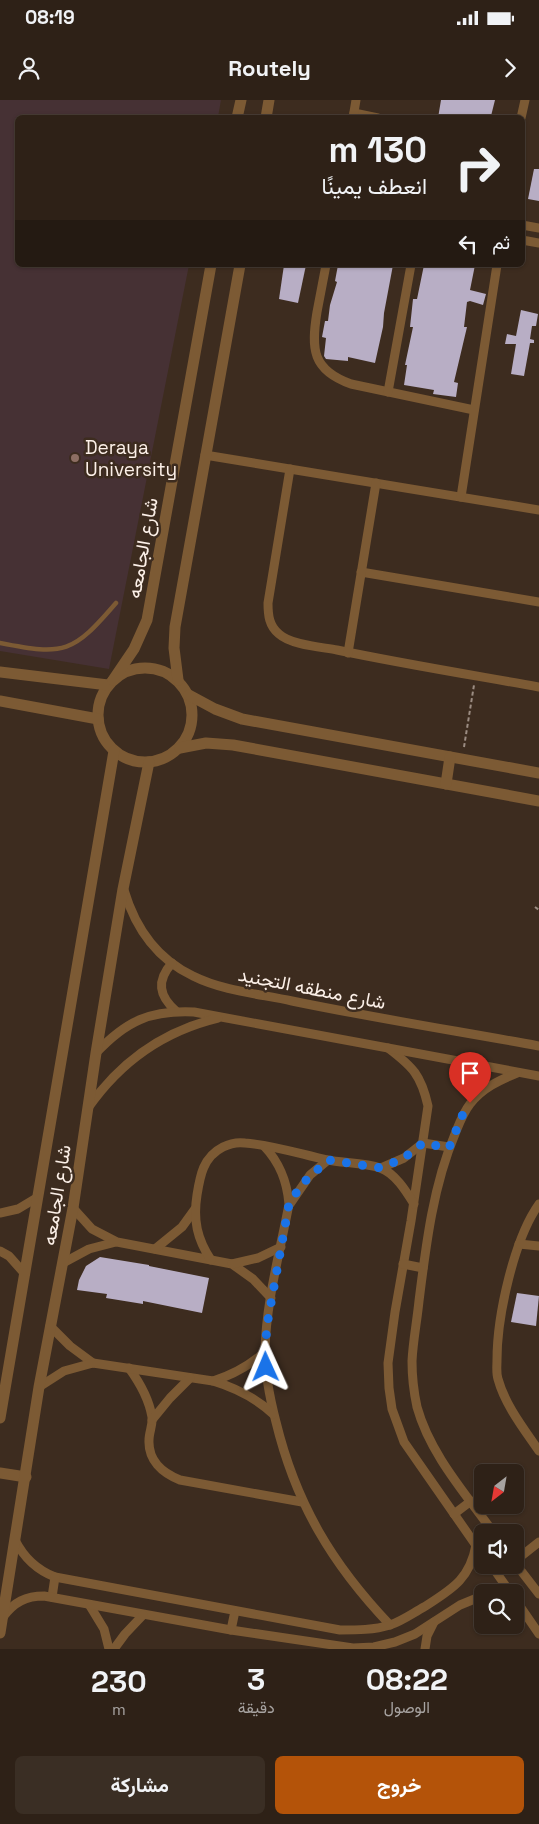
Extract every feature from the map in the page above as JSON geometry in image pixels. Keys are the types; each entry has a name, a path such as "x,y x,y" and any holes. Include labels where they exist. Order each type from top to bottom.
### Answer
{"street":[{"path":"238,115 241,100"},
{"path":"266,115 269,100"},
{"path":"354,115 356,100"},
{"path":"522,115 525,100"},
{"path":"525,226 539,228"},
{"path":"525,241 539,243"},
{"name":"شارع الجامعه","path":"110,683 134,649 147,620 211,267"},
{"path":"178,680 174,648 174,627 240,267"},
{"path":"326,267 313,336 314,350 328,372 338,380 351,384 474,410"},
{"path":"388,392 411,267"},
{"path":"461,497 497,267"},
{"path":"205,455 539,510"},
{"path":"290,469 268,604 268,615 272,626 279,635 289,641 539,687"},
{"path":"348,652 376,483"},
{"path":"361,572 539,602"},
{"path":"145,667 163,671 178,680 188,695 193,717 189,734 180,748 166,758 149,762 131,760 114,751 103,737 98,719 100,701 110,683 122,673 145,667"},
{"path":"0,672 110,683"},
{"path":"188,695 215,709 242,719 539,773"},
{"path":"0,701 98,719"},
{"path":"180,748 206,744 233,745 539,801"},
{"name":"شارع الجامعه","path":"0,1418 114,751"},
{"path":"446,784 456,758"},
{"name":"شارع الجامعه","path":"0,1633 39,1387 73,1208 123,889 149,762"},
{"name":"شارع منطقه التجنيد","path":"123,889 129,907 141,930 158,951 172,963 193,976 217,985 337,1010 539,1046"},
{"path":"172,963 163,976 162,989 166,1001 176,1011"},
{"path":"96,1053 112,1036 131,1023 153,1014 176,1011 194,1012 539,1076"},
{"path":"87,1110 96,1096 118,1071 144,1050 173,1033 221,1017"},
{"path":"388,1048 407,1063 418,1075 428,1106 388,1363 392,1409 404,1442 474,1542"},
{"path":"487,1524 436,1452 424,1430 416,1404 412,1363 426,1247 449,1148 462,1116 470,1103 497,1081 517,1072"},
{"path":"211,1260 198,1236 195,1209 204,1167 216,1152 233,1143 243,1142 328,1160 381,1168 400,1184 414,1204"},
{"path":"381,1168 404,1158 423,1143 449,1148"},
{"path":"264,1146 280,1166 288,1191 289,1204 271,1298 265,1352 267,1383 274,1414 286,1459 302,1502 320,1536 340,1567 390,1625"},
{"path":"289,1204 302,1184 328,1160"},
{"path":"0,1213 18,1209 38,1197"},
{"path":"539,1204 531,1215 519,1244 502,1308 497,1344 497,1377 504,1396 539,1451"},
{"path":"73,1208 92,1229 116,1242 155,1250 232,1264 258,1258 281,1247"},
{"path":"155,1250 182,1227 195,1209"},
{"path":"63,1263 89,1249 116,1242"},
{"path":"519,1244 539,1246"},
{"path":"0,1251 9,1256 25,1274"},
{"path":"232,1264 253,1279 271,1298"},
{"path":"403,1264 423,1268"},
{"path":"50,1326 70,1346 93,1363"},
{"path":"213,1381 241,1370 265,1352"},
{"path":"39,1387 64,1371 93,1363 213,1381 240,1390 274,1414"},
{"path":"129,1368 144,1392 152,1420 149,1440 150,1451 154,1461 161,1470 180,1480 302,1502"},
{"path":"152,1420 190,1378"},
{"path":"0,1473 26,1478"},
{"path":"454,1514 471,1501"},
{"path":"15,1540 31,1563 55,1577 340,1630 362,1630 390,1625 416,1612 459,1583 468,1570 474,1555"},
{"path":"524,1554 539,1542"},
{"path":"524,1574 539,1594"},
{"path":"52,1597 55,1577"},
{"path":"451,1590 460,1605"},
{"path":"3,1617 20,1600 36,1596 52,1597 90,1606 332,1646 377,1648 409,1636 460,1605 474,1599"},
{"path":"90,1606 104,1629 110,1649"},
{"path":"231,1630 234,1611"},
{"path":"524,1612 539,1634"},
{"path":"114,1649 143,1614"},
{"path":"425,1649 427,1636 434,1622"}],"lane":[{"path":"0,643 40,650 65,648 86,636 116,603"}],"path":[{"path":"456,758 475,676"},
{"path":"535,907 539,910"}],"shaded area":[{"name":"Deraya University","path":"0,100 221,100 218,115 15,115 15,267 189,267 109,669 0,651"}],"building":[{"path":"441,100 495,100 491,115 438,115"},
{"path":"534,169 539,169 539,201 528,199"},
{"path":"284,267 306,267 298,303 279,299"},
{"path":"338,267 393,267 375,363 348,357 348,361 326,359 324,356 326,338 322,337 325,321 328,321 330,305 337,282 335,281"},
{"path":"424,267 475,267 470,290 486,294 483,305 470,301 467,302 464,327 467,327 454,382 458,383 456,397 433,394 434,390 404,385 407,365 405,365 413,327 410,327 413,299 417,299"},
{"path":"521,310 538,314 536,326 532,326 530,339 534,340 534,343 530,343 524,376 511,374 516,344 505,344 507,334 516,336"},
{"path":"100,1257 209,1278 202,1313 143,1301 143,1304 106,1298 107,1294 77,1290 79,1280 86,1266"},
{"path":"517,1293 539,1296 536,1326 511,1322"}],"place":[{"name":"Deraya University","path":"75,458"}],"route":[{"path":"266,1367 267,1325 289,1204 302,1184 328,1160 381,1168 404,1158 423,1143 449,1148 462,1116 470,1103"}]}
